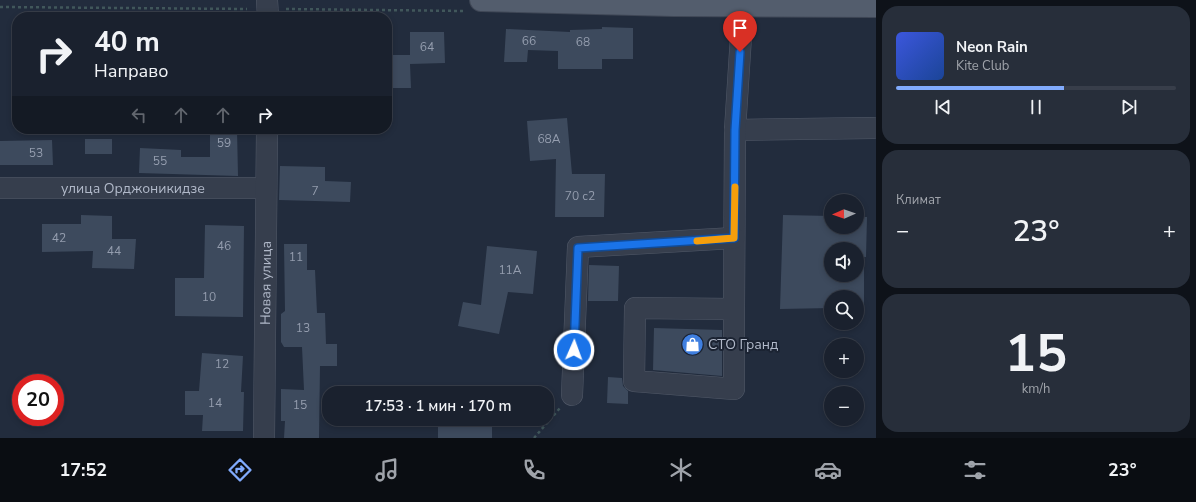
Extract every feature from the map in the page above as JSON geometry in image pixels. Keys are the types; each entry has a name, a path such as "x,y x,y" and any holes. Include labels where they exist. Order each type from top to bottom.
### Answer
{"main road":[{"path":"477,6 673,2 743,5 876,6"}],"street":[{"path":"734,309 635,308 634,382 734,389 735,130 743,5"},
{"path":"735,130 873,128"},
{"name":"Новая улица","path":"264,438 267,134"},
{"name":"улица Орджоникидзе","path":"0,188 266,188"},
{"path":"572,395 578,248 734,238"}],"path":[{"path":"0,7 268,9 477,6"},
{"path":"534,438 572,395"}],"building":[{"path":"602,27 633,28 633,59 602,59 602,69 558,69 558,51 528,50 527,62 504,62 506,29 570,32 570,30 602,29"},
{"path":"410,32 444,32 445,63 410,64 411,88 392,88 392,55 410,55"},
{"path":"567,118 572,174 605,174 604,217 555,217 556,159 530,161 527,121"},
{"path":"210,134 237,134 238,176 139,173 140,148 181,150 181,157 210,157"},
{"path":"85,139 112,139 112,154 85,154"},
{"path":"52,140 53,165 0,165 0,141"},
{"path":"280,166 325,167 325,181 351,182 350,202 279,200"},
{"path":"81,215 112,216 112,239 136,239 134,269 92,268 93,251 42,252 42,224 81,224"},
{"path":"783,215 824,216 824,234 864,234 864,217 867,217 866,257 864,257 864,242 824,242 824,282 864,282 864,290 824,290 824,308 780,309"},
{"path":"205,225 244,226 243,317 175,316 175,278 204,278"},
{"path":"284,244 307,244 307,270 315,270 317,313 325,313 326,344 337,344 337,366 320,366 319,438 284,438 285,421 281,421 281,389 304,390 302,347 284,347 281,342 281,314 285,311"},
{"path":"487,246 537,251 533,294 508,292 499,334 458,326 463,302 481,305"},
{"path":"589,265 619,266 618,301 588,301"},
{"path":"654,328 722,330 722,376 653,370"},
{"path":"202,353 243,356 241,392 244,392 243,431 202,431 203,415 185,415 185,391 199,391"},
{"path":"608,377 622,378 623,386 628,391 628,404 607,403"},
{"path":"438,426 492,426 492,438 438,438"}],"slow traffic":[{"path":"697,241 734,238 735,187"}],"place":[{"name":"СТО Гранд","path":"692,344"}],"route":[{"path":"574,350 578,248 734,238 735,130 740,52"}]}
